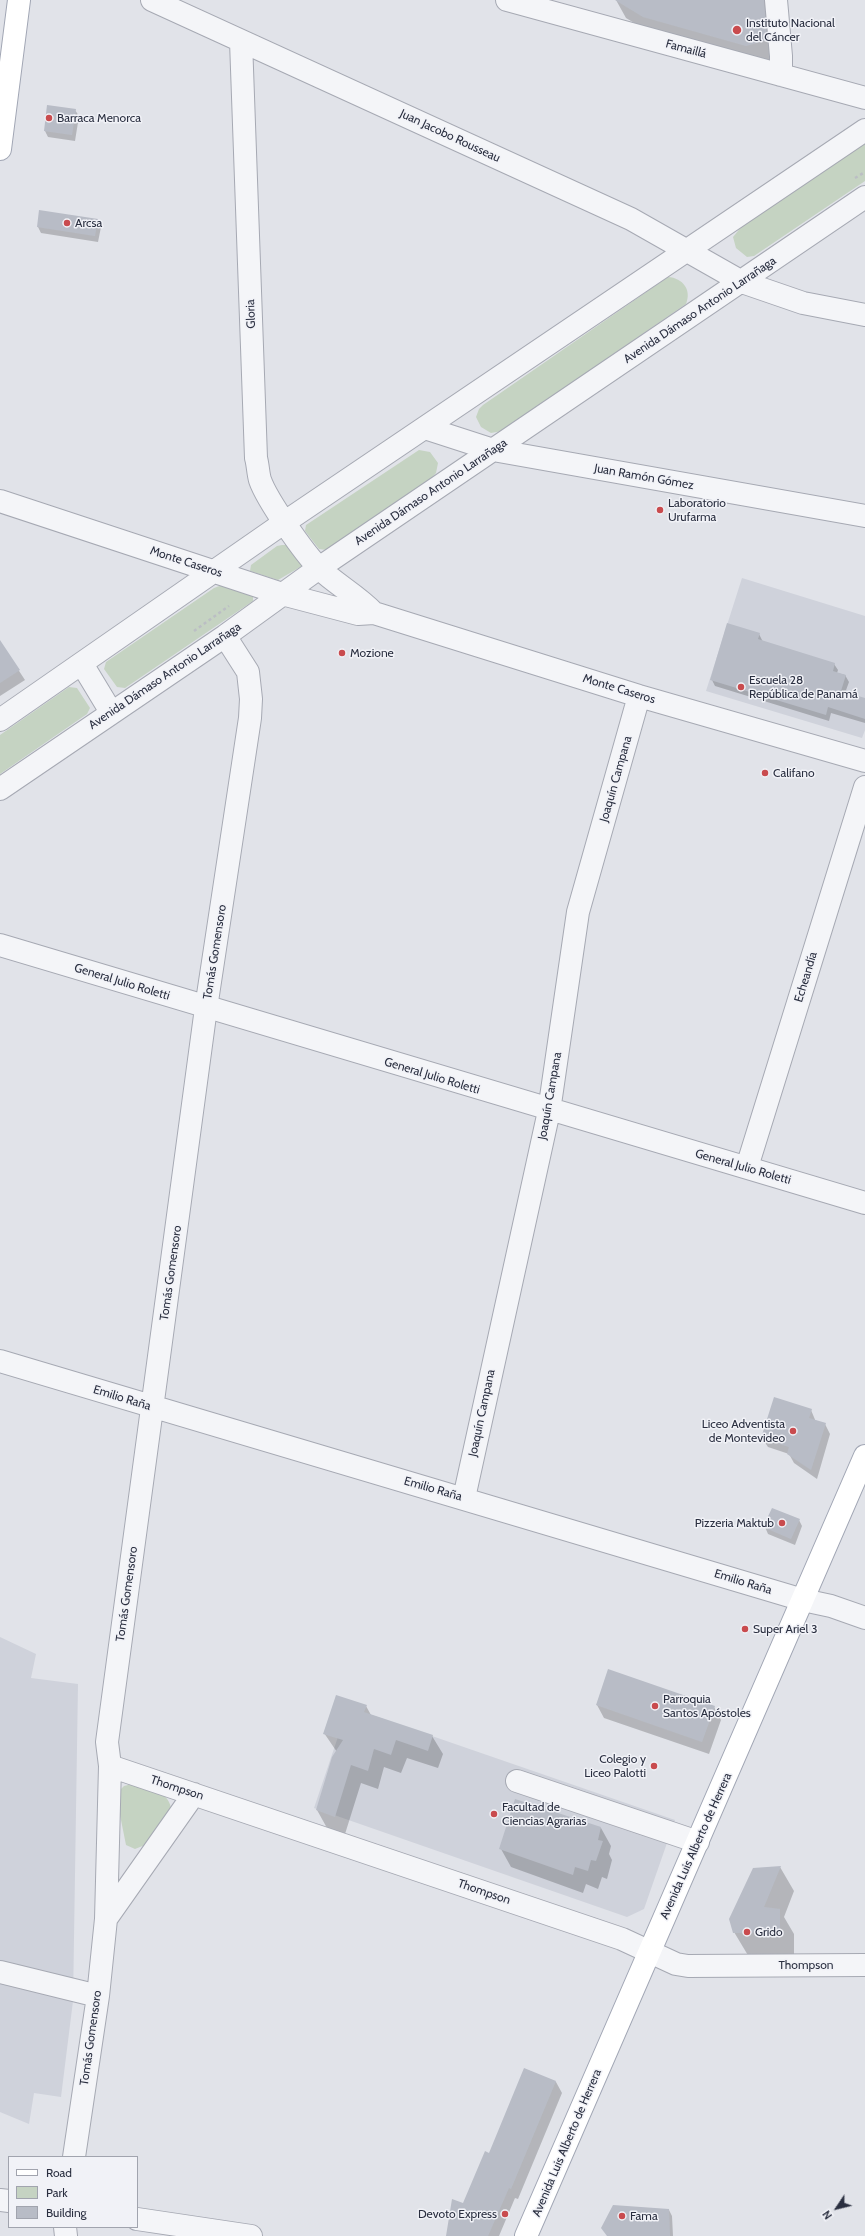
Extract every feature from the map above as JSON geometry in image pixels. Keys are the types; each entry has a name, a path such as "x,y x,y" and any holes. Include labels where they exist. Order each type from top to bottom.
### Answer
{"main road":[{"path":"0,31 4,0"},
{"path":"1,141 19,0"},
{"name":"Avenida Luis Alberto de Herrera","path":"526,2236 865,1456"}],"street":[{"name":"Juan Jacobo Rousseau","path":"152,0 631,219 742,282 802,303 865,315"},
{"path":"776,0 782,56 781,75"},
{"name":"Famaillá","path":"516,1 865,98"},
{"name":"Gloria","path":"241,41 256,458 260,480 270,500 319,568"},
{"path":"0,720 285,522 689,251 865,130"},
{"name":"Avenida Dámaso Antonio Larrañaga","path":"0,789 111,712 225,636 319,568 865,197"},
{"name":"Juan Ramón Gómez","path":"425,428 493,450 865,516"},
{"name":"Monte Caseros","path":"0,500 282,594 358,614 374,613 639,696 865,761"},
{"name":"Monte Caseros","path":"319,568 366,604 374,613"},
{"name":"Tomás Gomensoro","path":"74,2156 98,1996 106,1919 110,1766 107,1742 206,1008 251,699 248,672 225,636"},
{"path":"82,664 111,712"},
{"name":"Joaquín Campana","path":"464,1498 549,1111 578,912 639,696"},
{"name":"Echeandía","path":"747,1167 865,787"},
{"name":"General Julio Roletti","path":"0,946 549,1111 747,1167 865,1203"},
{"name":"Emilio Raña","path":"0,1361 803,1600 831,1606 865,1618"},
{"name":"Thompson","path":"110,1766 615,1936 676,1964 688,1966 865,1965"},
{"path":"517,1781 698,1842"},
{"name":"Tomás Gomensoro","path":"106,1919 194,1794"},
{"path":"0,1972 98,1996"},
{"path":"138,2220 251,2236"}],"shaded area":[{"path":"742,578 865,616 865,730 862,738 706,691"},
{"path":"0,1637 36,1654 31,1678 78,1684 73,2001 61,2097 34,2093 29,2124 0,2112"},
{"name":"Facultad de Ciencias Agrarias","path":"348,1707 675,1820 644,1909 627,1917 314,1808"}],"green space":[{"path":"865,143 865,181 754,256 747,257 736,248 733,237 742,226"},
{"path":"668,277 682,282 685,286 688,294 686,304 502,431 491,433 481,427 476,417 479,409 483,405"},
{"path":"419,450 430,452 438,463 436,473 430,480 327,550 319,549 305,531 306,525"},
{"path":"288,545 303,564 302,566 278,580 250,571 251,565 277,546"},
{"path":"222,585 253,595 253,601 125,688 117,687 104,669 106,662 214,588"},
{"path":"69,687 77,688 90,708 87,714 0,774 0,735"},
{"path":"132,1784 156,1791 166,1797 171,1808 145,1845 135,1849 126,1845 120,1815 119,1791 124,1786"}],"building":[{"name":"Instituto Nacional del Cáncer","path":"615,0 764,0 767,40 746,46 643,17"},
{"path":"47,105 76,109 72,135 44,131"},
{"name":"Arcsa","path":"39,210 98,219 95,236 37,227"},
{"path":"727,623 760,633 758,639 835,663 833,671 846,675 841,691 865,698 865,719 828,707 826,715 710,680"},
{"path":"0,640 20,670 0,683"},
{"name":"Liceo Adventista de Montevideo","path":"774,1397 812,1409 809,1418 826,1423 811,1470 787,1454 789,1447 761,1438"},
{"name":"Pizzeria Maktub","path":"772,1508 800,1519 791,1539 763,1527"},
{"name":"Parroquia Santos Apóstoles","path":"608,1669 715,1706 702,1742 596,1705"},
{"path":"336,1695 367,1705 364,1712 433,1735 428,1751 396,1740 391,1755 374,1749 368,1771 351,1765 335,1817 316,1810 332,1757 343,1740 323,1734"},
{"path":"515,1799 601,1827 598,1840 603,1841 596,1861 591,1860 588,1871 575,1867 573,1875 499,1849"},
{"path":"781,1866 764,1907 780,1909 780,1932 733,1933 729,1919 753,1868"},
{"path":"524,2068 556,2081 511,2189 509,2188 488,2236 446,2236 452,2199 463,2203 485,2151 489,2153"},
{"path":"613,2205 669,2209 670,2236 607,2236 601,2228"}],"place":[{"name":"Instituto Nacional del Cáncer","path":"737,30"},
{"name":"Barraca Menorca","path":"49,118"},
{"name":"Arcsa","path":"67,223"},
{"name":"Laboratorio Urufarma","path":"660,510"},
{"name":"Mozione","path":"342,653"},
{"name":"Escuela 28 República de Panamá","path":"741,687"},
{"name":"Califano","path":"765,773"},
{"name":"Liceo Adventista de Montevideo","path":"793,1431"},
{"name":"Pizzeria Maktub","path":"782,1523"},
{"name":"Super Ariel 3","path":"745,1629"},
{"name":"Parroquia Santos Apóstoles","path":"655,1706"},
{"name":"Colegio y Liceo Palotti","path":"654,1766"},
{"name":"Facultad de Ciencias Agrarias","path":"494,1814"},
{"name":"Grido","path":"747,1932"},
{"name":"Devoto Express","path":"505,2214"},
{"name":"Fama","path":"622,2216"}]}
